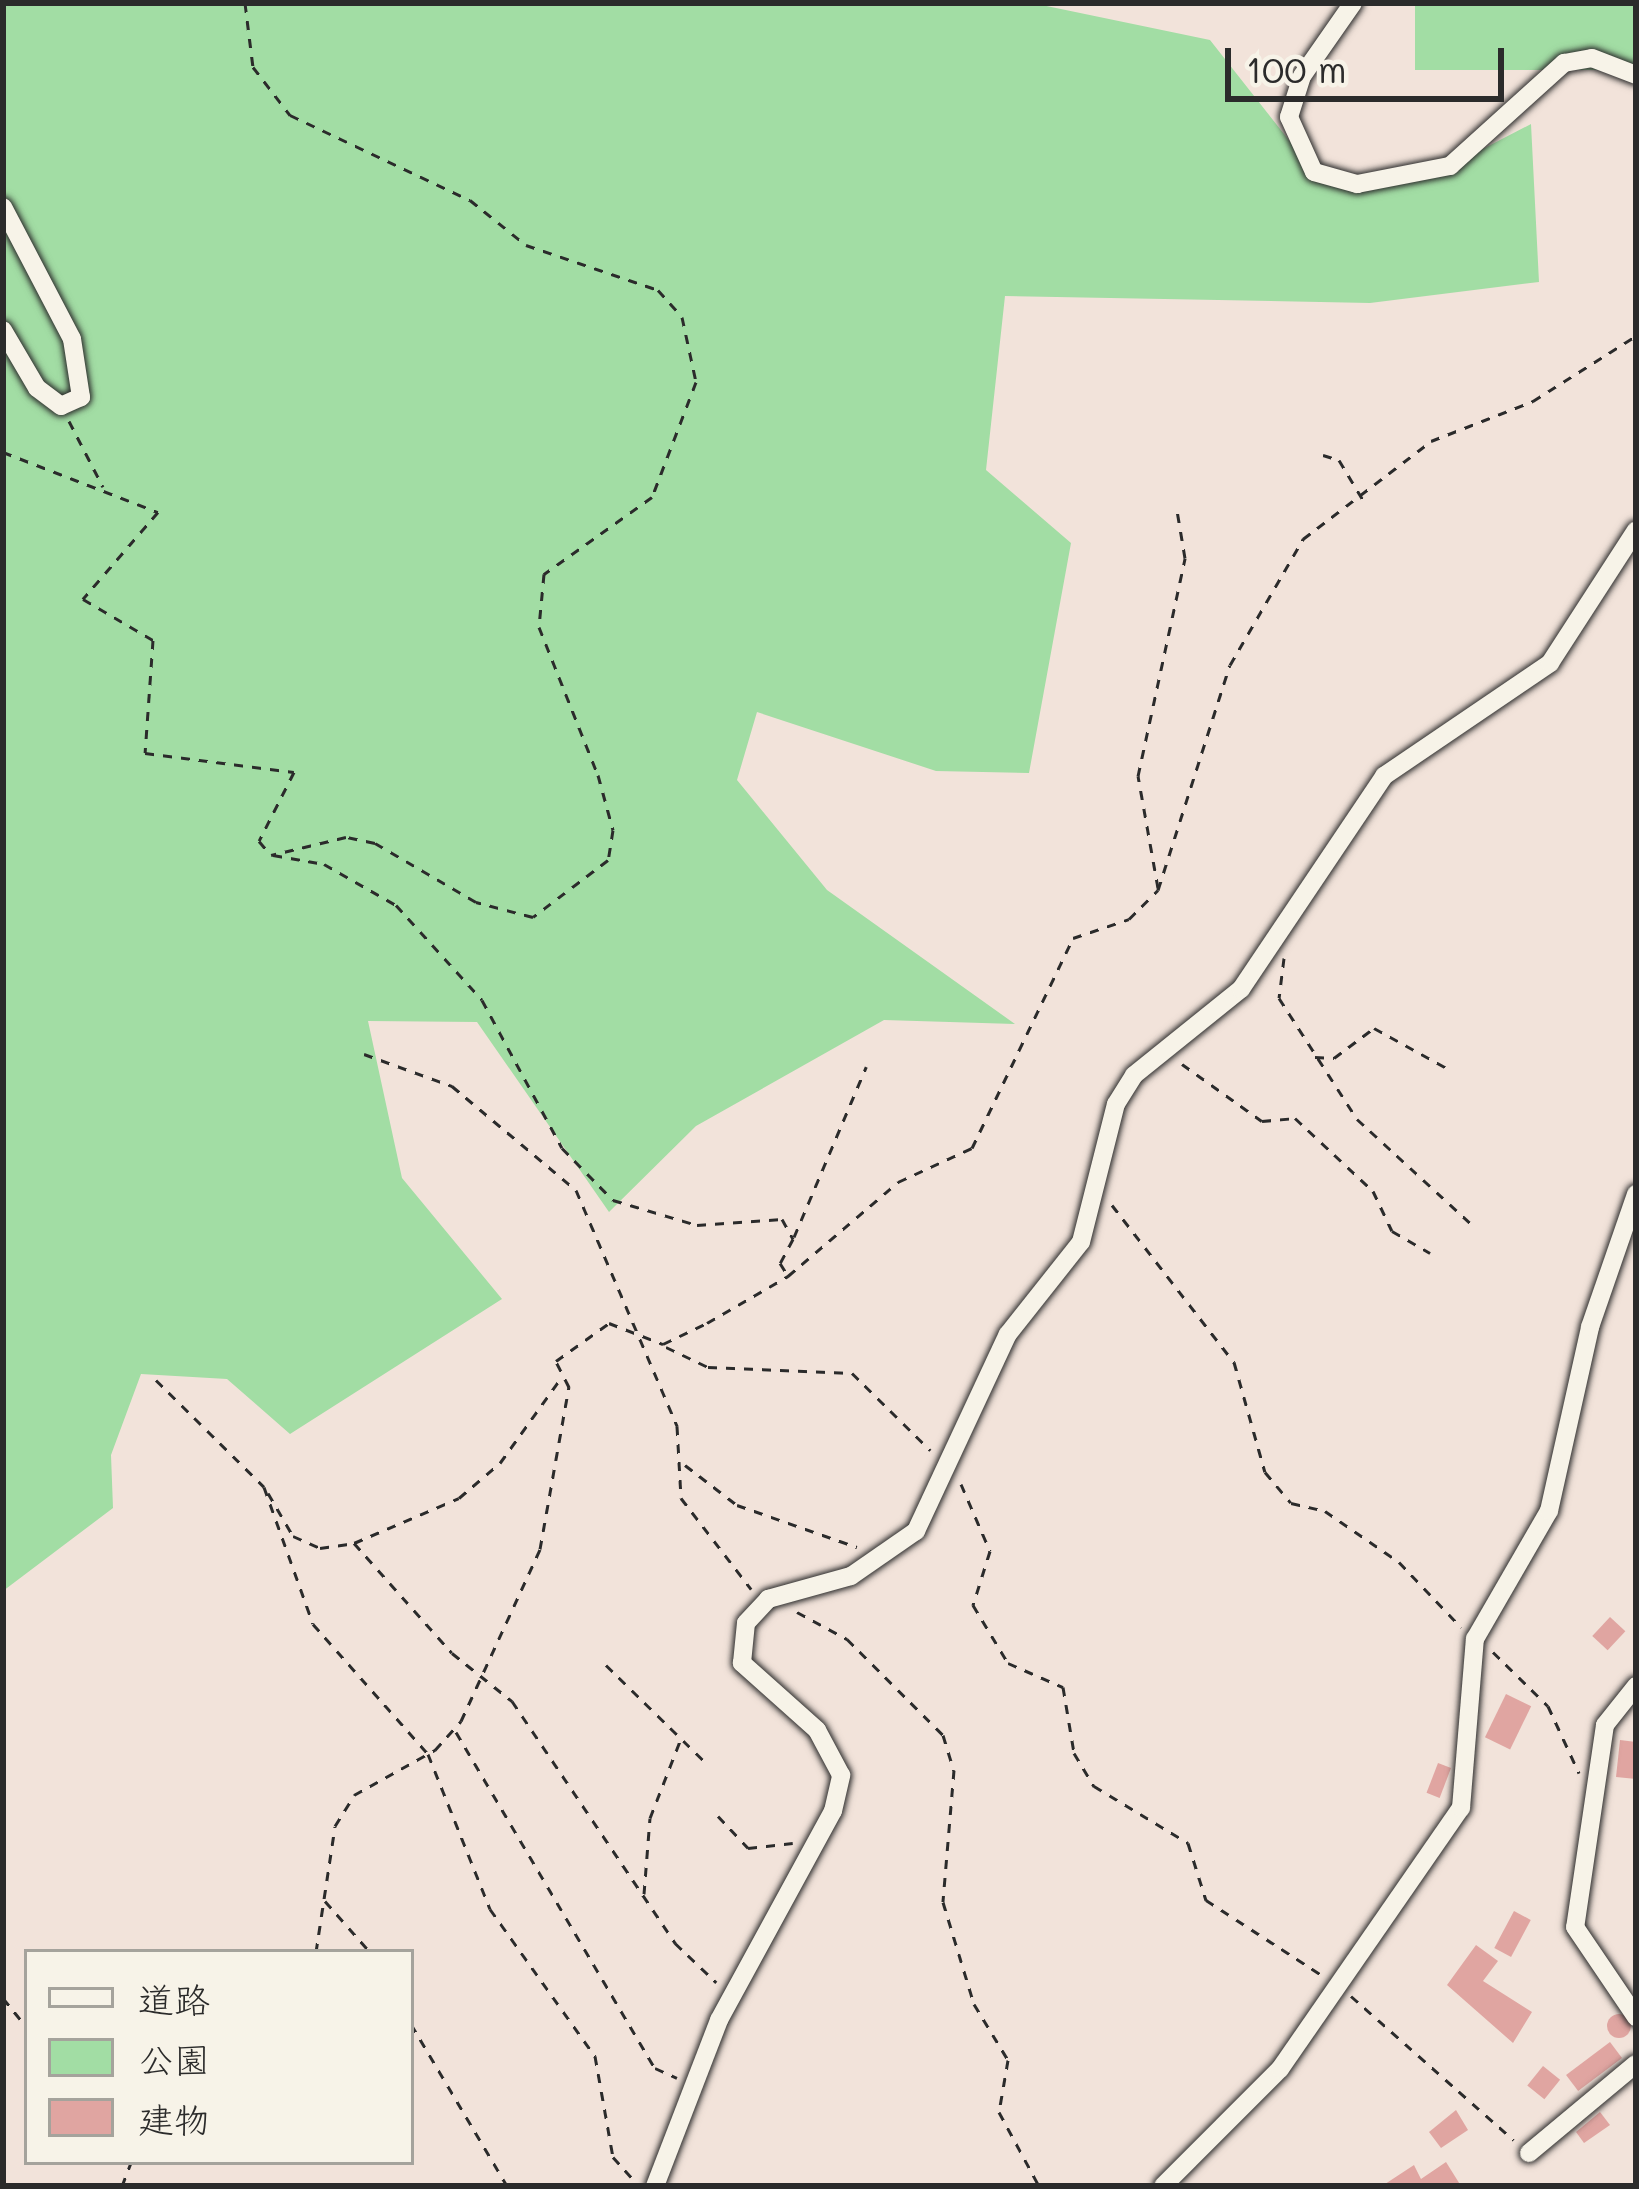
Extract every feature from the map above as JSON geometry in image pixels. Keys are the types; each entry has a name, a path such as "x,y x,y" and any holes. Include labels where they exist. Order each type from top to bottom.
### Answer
{"street":[{"path":"1353,3 1302,76 1289,117 1314,172 1357,184 1450,166 1564,63 1592,58 1636,75"},
{"path":"3,207 84,376 81,397 61,406 3,330"},
{"path":"655,2186 733,1993 838,1792 835,1753 757,1681 737,1639 768,1599 886,1556 916,1532 1007,1334 1082,1242 1116,1104 1167,1050 1241,989 1384,776 1550,663 1636,530"},
{"path":"1163,2186 1280,2069 1460,1808 1475,1639 1550,1511 1590,1328 1636,1194"},
{"path":"1636,1686 1605,1725 1575,1914 1588,1957 1636,2017"},
{"path":"1529,2153 1636,2064"}],"path":[{"path":"245,3 253,67 290,115 470,200 526,245 658,290 682,317 696,382 652,497 544,574 539,627 598,776 613,830 608,860 533,917 476,902 375,843 346,837 271,855"},
{"path":"663,1344 788,1276 898,1182 972,1148 1073,938 1129,920 1158,890 1229,665 1303,539 1364,501 1431,441 1533,401 1636,336"},
{"path":"61,406 104,488"},
{"path":"3,452 158,512 83,599 153,640 145,753 294,772 259,841 271,855 324,864 396,905 482,1000 562,1148 614,1200 697,1225 782,1219 793,1239"},
{"path":"1323,455 1339,460 1364,501"},
{"path":"1158,890 1138,776 1185,558 1177,510"},
{"path":"1281,926 1280,998 1315,1057 1357,1119 1472,1224"},
{"path":"1315,1057 1334,1058 1374,1028 1450,1070"},
{"path":"1167,1050 1262,1121 1295,1118 1373,1191 1392,1231 1430,1253"},
{"path":"788,1276 780,1263 866,1066"},
{"path":"1096,1194 1133,1220 1166,1286 1234,1362 1265,1472 1291,1503 1325,1511 1399,1562 1548,1706 1581,1780"},
{"path":"316,1949 335,1826 354,1795 428,1754 454,1730 484,1683 551,1506 562,1374 556,1361 575,1339 609,1323 708,1366 852,1373 948,1468 990,1552 973,1605 1008,1663 1063,1688 1074,1754 1094,1786 1188,1843 1206,1900 1335,1984 1529,2153"},
{"path":"156,1380 264,1486 293,1536 320,1548 354,1543 459,1498 500,1463 562,1374"},
{"path":"683,1465 737,1505 860,1548 871,1542"},
{"path":"264,1486 314,1624 428,1754 490,1909 595,2056 613,2157 639,2186"},
{"path":"354,1543 544,1742 644,1896 703,1973 733,1993"},
{"path":"606,1665 705,1762"},
{"path":"454,1730 476,1751 531,1872 611,1978 656,2068 683,2078"},
{"path":"644,1896 650,1818 682,1736"},
{"path":"718,1816 748,1847 816,1840"},
{"path":"324,1900 367,1949"},
{"path":"3,1997 24,2023"},
{"path":"414,2029 507,2186"}],"green space":[{"path":"3,3 1032,3 1210,40 1314,172 1357,184 1450,166 1531,124 1539,282 1370,303 1005,296 986,470 1071,543 1029,773 936,771 757,712 737,780 827,890 1015,1024 884,1020 696,1126 609,1212 477,1022 368,1021 402,1178 502,1299 290,1434 227,1379 141,1374 111,1455 113,1508 3,1591"},
{"path":"1415,3 1636,3 1636,70 1415,70"}],"building":[{"path":"1610,1617 1625,1631 1608,1650 1592,1636"},
{"path":"1506,1694 1531,1706 1510,1749 1485,1737"},
{"path":"1620,1740 1636,1742 1636,1779 1616,1777"},
{"path":"1438,1763 1451,1768 1440,1798 1427,1793"},
{"path":"1514,1911 1531,1920 1511,1957 1494,1948"},
{"path":"1476,1945 1498,1961 1483,1981 1532,2012 1513,2043 1447,1985"},
{"path":"1619,2014 1628,2017 1628,2035 1619,2038 1610,2035 1607,2026 1610,2017"},
{"path":"1610,2042 1622,2058 1578,2091 1566,2075"},
{"path":"1543,2066 1560,2080 1544,2099 1527,2085"},
{"path":"1456,2110 1468,2130 1441,2148 1429,2132"},
{"path":"1600,2112 1610,2125 1584,2143 1576,2132"},
{"path":"1446,2162 1461,2186 1382,2186 1414,2165 1421,2179"}]}
